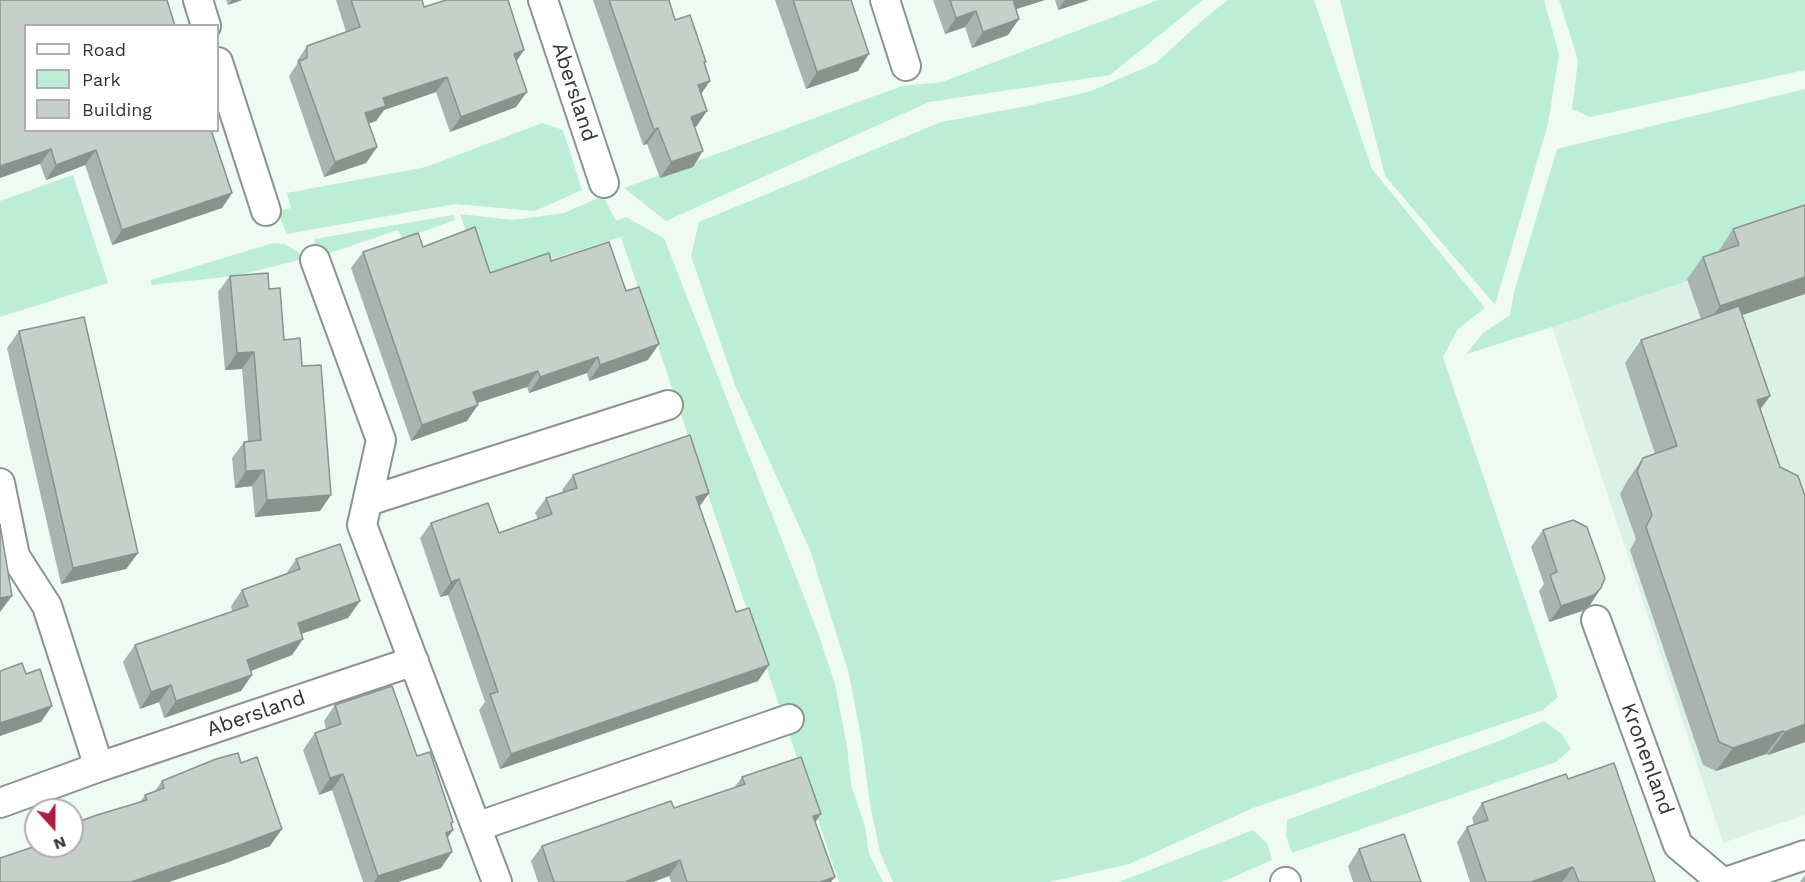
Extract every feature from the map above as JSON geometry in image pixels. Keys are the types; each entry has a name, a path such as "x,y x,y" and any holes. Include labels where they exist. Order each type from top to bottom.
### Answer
{"street":[{"path":"198,0 205,24"},
{"name":"Abersland","path":"543,0 604,183"},
{"path":"885,0 906,66"},
{"path":"219,65 266,212"},
{"path":"315,260 381,440 362,525 497,882"},
{"path":"368,501 668,405"},
{"path":"0,483 15,556 47,606 99,767"},
{"name":"Kronenland","path":"1596,620 1678,845 1724,882"},
{"name":"Abersland","path":"0,803 99,767 414,661"},
{"path":"477,827 789,719"},
{"path":"1724,882 1805,855"}],"shaded area":[{"path":"1712,272 1805,291 1805,815 1723,843 1552,327"}],"green space":[{"path":"1158,0 1203,0 1110,75 929,102 666,221 624,188 902,86 942,82"},
{"path":"1228,0 1314,0 1372,169 1485,308 1458,329 1443,357 1558,697 1543,710 1253,808 1129,864 1049,882 893,882 880,852 849,674 810,550 735,385 691,256 699,222 941,122 1028,106 1091,91 1156,63"},
{"path":"1340,0 1544,0 1559,54 1548,124 1495,305 1385,176"},
{"path":"1559,0 1805,0 1805,70 1590,117 1572,109 1578,60"},
{"path":"1805,89 1805,291 1711,273 1466,354 1483,333 1510,315 1514,292 1557,149"},
{"path":"542,123 563,130 582,190 535,211 455,204 287,234 277,212 291,208 287,193 426,167"},
{"path":"73,175 108,283 0,317 0,201"},
{"path":"603,196 616,221 626,217 664,238 817,630 835,684 847,747 851,785 865,826 869,854 883,882 839,882 621,237 483,281 460,214 513,220 564,213"},
{"path":"453,215 455,220 402,239 398,230 318,257 314,239"},
{"path":"273,243 285,244 307,258 235,276 151,285 151,280"},
{"path":"1544,721 1562,734 1571,749 1556,762 1292,853 1286,836 1287,820 1504,739"},
{"path":"1253,830 1267,843 1272,860 1222,882 1119,882"}],"building":[{"path":"0,0 167,0 174,24 24,24 24,132 212,132 232,193 122,230 96,150 56,165 51,149 0,166"},
{"path":"351,0 422,0 424,7 446,0 508,0 524,50 514,54 527,92 461,117 447,77 383,98 386,106 365,113 377,147 335,162 299,61 307,58 307,46 360,27"},
{"path":"609,0 669,0 675,20 690,15 710,81 698,85 707,111 691,117 703,151 671,162 658,128 654,130"},
{"path":"793,0 851,0 869,54 817,72"},
{"path":"950,0 1013,0 1019,19 983,32 976,11 956,18"},
{"path":"1805,205 1805,277 1720,306 1703,257 1739,245 1733,229"},
{"path":"475,227 490,273 549,253 551,261 609,242 626,291 639,287 659,344 600,365 598,357 540,377 538,371 473,392 478,405 422,425 363,252 418,233 423,247"},
{"path":"268,273 269,289 280,288 284,340 300,338 302,366 321,365 331,495 267,500 264,470 246,471 244,442 261,440 254,352 237,353 230,276"},
{"path":"1739,306 1770,396 1757,400 1780,467 1798,476 1805,496 1805,724 1733,748 1719,742 1646,527 1652,515 1637,471 1643,458 1677,446 1641,340"},
{"path":"84,317 138,553 73,568 19,331"},
{"path":"690,435 709,493 696,497 736,612 749,608 769,665 511,754 490,694 498,692 459,579 451,582 431,523 488,503 499,533 552,514 546,498 577,488 573,475"},
{"path":"1573,520 1587,527 1605,578 1601,588 1594,595 1561,606 1550,575 1557,572 1543,530"},
{"path":"0,524 12,596 0,598"},
{"path":"340,544 360,601 298,623 303,639 247,660 252,675 176,701 171,685 151,692 135,645 248,606 242,590 300,569 296,559"},
{"path":"22,663 26,674 40,669 52,706 0,723 0,671"},
{"path":"392,686 417,756 430,752 453,822 451,823 453,830 446,833 452,852 378,876 343,774 330,778 315,733 341,724 335,705"},
{"path":"238,753 241,763 257,757 282,829 131,882 0,882 0,858 24,850 24,858 84,858 84,820 147,800 145,795 164,788 162,781 216,759"},
{"path":"801,757 821,814 813,816 835,877 820,882 687,882 680,860 627,882 554,882 542,846 671,801 674,808 745,784 742,777"},
{"path":"1614,763 1655,882 1579,882 1573,867 1531,882 1486,882 1467,827 1488,820 1482,803 1566,774 1568,779"},
{"path":"1404,834 1421,882 1371,882 1359,849"}]}
